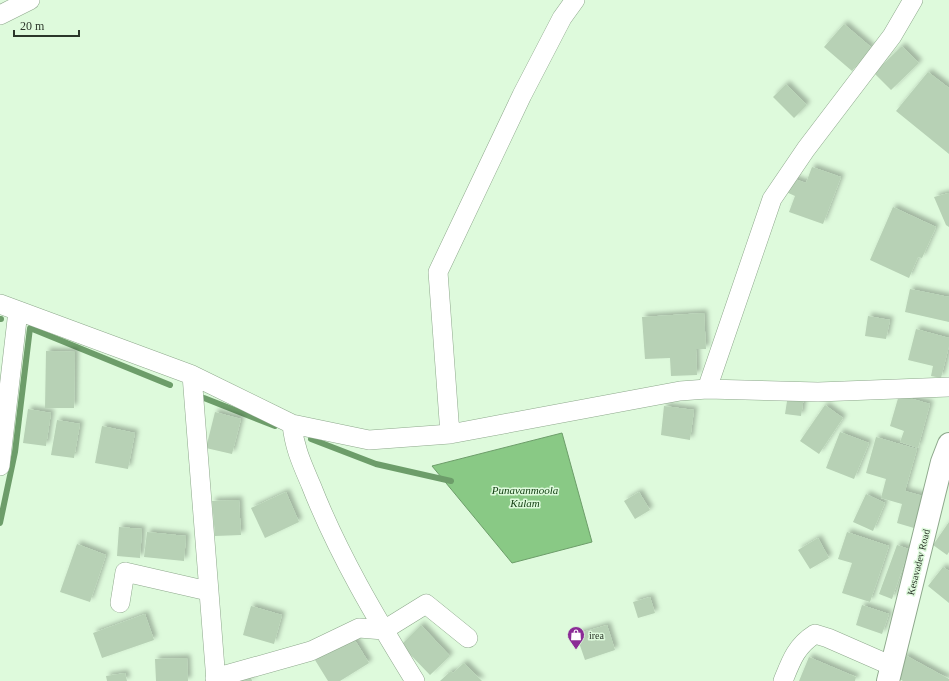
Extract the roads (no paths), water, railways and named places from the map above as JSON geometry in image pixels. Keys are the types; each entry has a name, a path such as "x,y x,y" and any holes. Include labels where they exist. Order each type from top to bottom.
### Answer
{"street":[{"path":"0,15 30,0"},
{"path":"450,434 438,272 522,94 562,18 575,0"},
{"path":"707,389 772,199 806,149 892,36 914,0"},
{"path":"0,304 192,375 292,424 369,440 450,434 672,392 707,389 818,392 949,387"},
{"path":"0,466 18,310"},
{"path":"192,375 216,680 311,651 359,628 384,630 426,604 468,638"},
{"path":"292,424 294,442 323,516 345,560 414,681"},
{"name":"Kesavadev Road","path":"890,674 945,470 949,444"},
{"path":"120,603 125,572 208,590"},
{"path":"783,681 791,661 803,641 815,634 828,638 890,674"}],"water":[{"name":"Punavanmoola Kulam","path":"562,433 592,542 512,563 432,466"}],"waterway":[{"path":"0,523 15,452 30,328 170,385"},
{"path":"204,398 275,426"},
{"path":"311,439 376,464 451,481"}],"place":[{"name":"irea","path":"576,650"}]}
